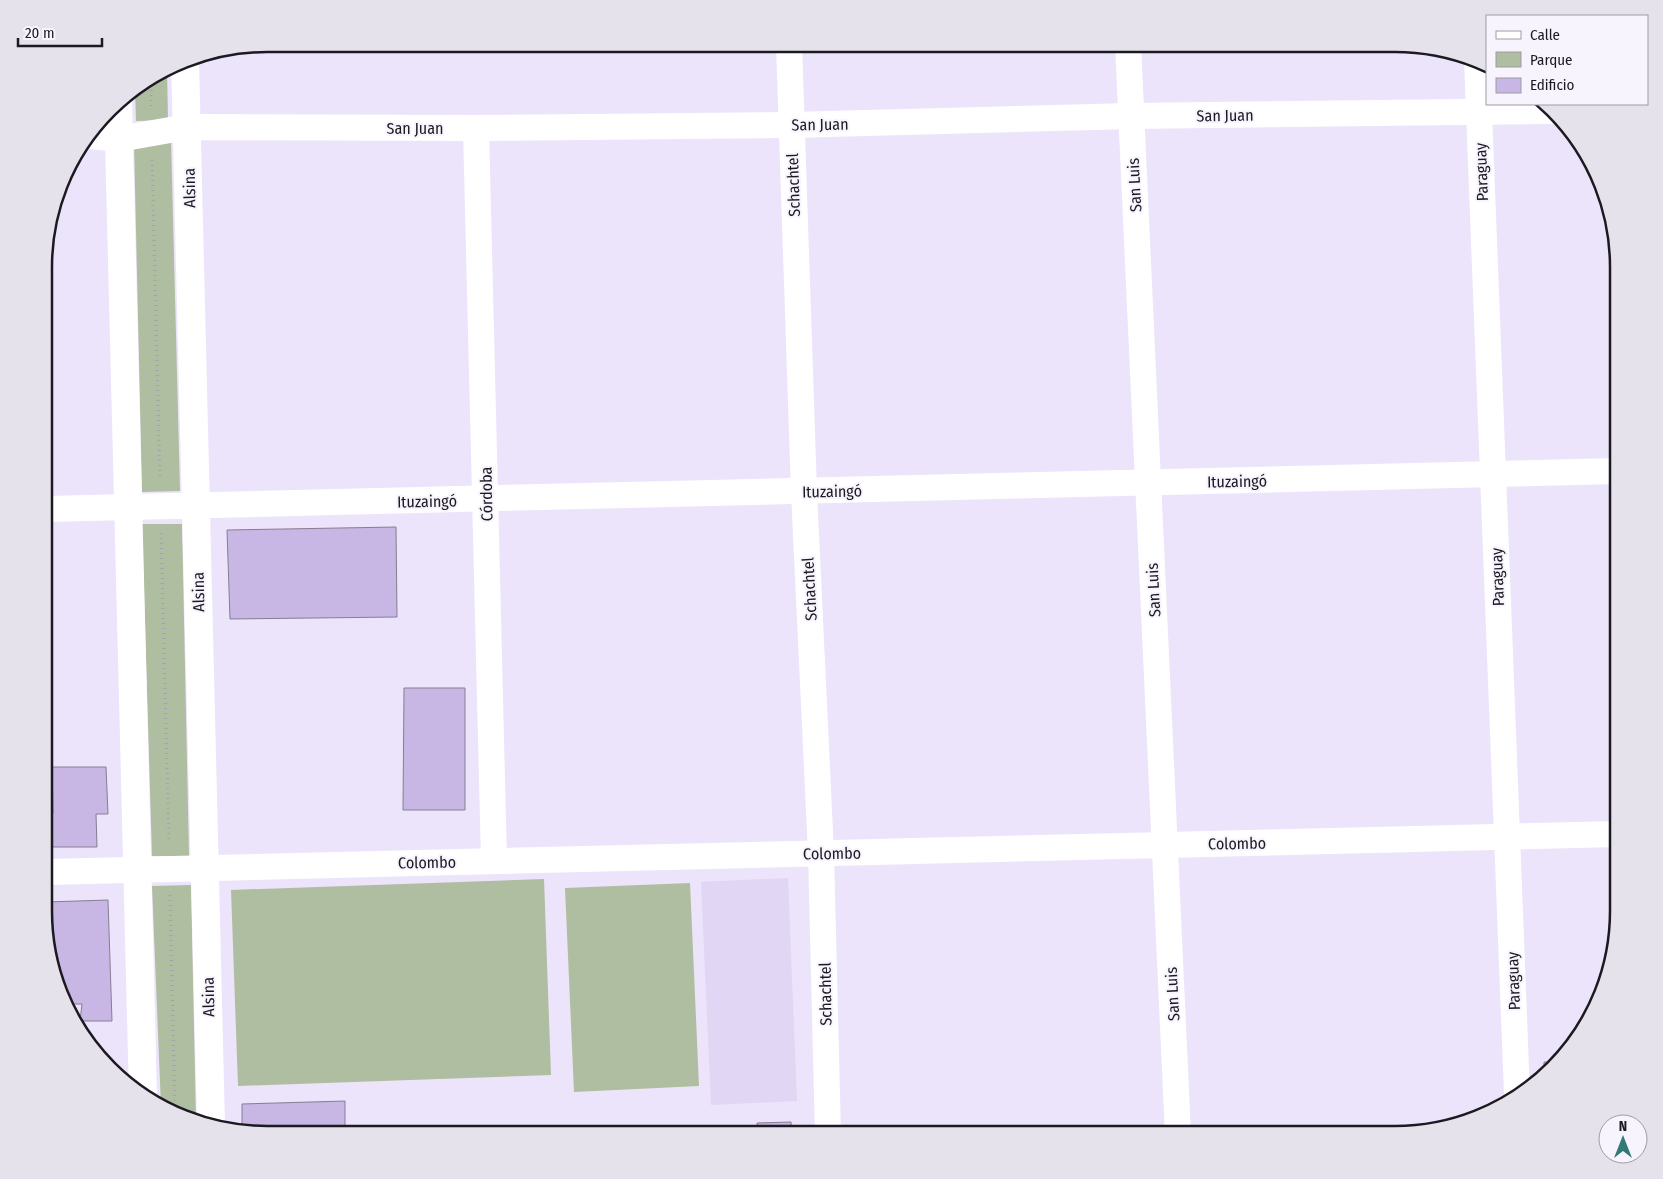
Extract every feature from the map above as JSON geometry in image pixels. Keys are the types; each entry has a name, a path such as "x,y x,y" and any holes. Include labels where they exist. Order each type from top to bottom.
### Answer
{"main road":[{"name":"Alsina","path":"186,69 211,1119"},
{"path":"118,112 144,1087"}],"street":[{"name":"Schachtel","path":"789,52 804,492 821,853 828,1126"},
{"name":"San Luis","path":"1128,52 1178,1126"},
{"name":"Paraguay","path":"1476,68 1517,1089"},
{"name":"San Juan","path":"97,136 119,138 187,128 791,125 1131,116 1543,111"},
{"name":"Córdoba","path":"476,128 494,861"},
{"name":"Ituzaingó","path":"52,509 1610,471"},
{"name":"Colombo","path":"52,872 1610,834"}],"path":[{"path":"150,87 175,1105"}],"shaded area":[{"path":"788,878 797,1101 711,1105 701,882"}],"green space":[{"path":"167,77 168,120 136,121 135,98"},
{"path":"171,140 180,491 142,492 134,142"},
{"path":"142,524 182,524 189,856 152,856"},
{"path":"544,879 551,1075 238,1086 231,890"},
{"path":"690,883 699,1086 574,1092 565,888"},
{"path":"191,885 196,1114 161,1098 152,886"}],"building":[{"path":"396,527 397,617 230,619 227,530"},
{"path":"404,688 465,688 465,810 403,810"},
{"path":"52,767 106,767 108,814 96,814 97,847 52,847"},
{"path":"108,900 112,1021 82,1021 81,1019 82,1004 74,1004 60,967 54,940 52,902"},
{"path":"1544,1062 1550,1062 1548,1064 1544,1067"},
{"path":"345,1101 345,1126 242,1125 242,1104"},
{"path":"791,1122 791,1126 757,1126 757,1123"}]}
